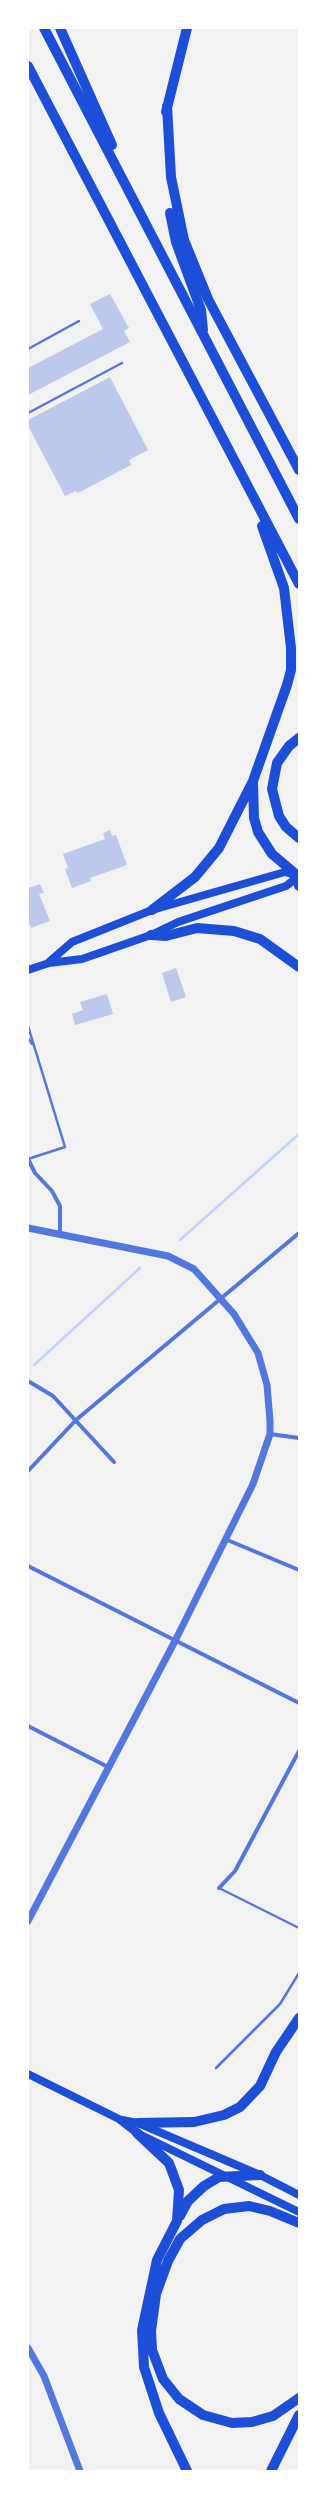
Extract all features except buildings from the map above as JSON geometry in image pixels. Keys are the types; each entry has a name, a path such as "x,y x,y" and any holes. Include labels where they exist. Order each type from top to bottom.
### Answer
{"highway":[{"path":"44,28 299,519"},
{"path":"60,28 160,251"},
{"path":"187,28 168,106 165,143 170,210 176,242 201,310 204,338"},
{"path":"28,66 299,584"},
{"path":"168,106 171,177 184,240 208,299 299,470"},
{"path":"152,910 195,877 209,862 229,831 253,781 291,670 291,648 284,588 247,486"},
{"path":"299,738 285,751 277,763 272,789 278,816 286,827 299,838"},
{"path":"253,781 253,813 258,832 272,854 299,880"},
{"path":"151,935 166,936 197,928 234,931 260,940 299,967"},
{"path":"138,2128 194,2122 220,2117 240,2107 260,2086 276,2052 299,2018"},
{"path":"138,2128 163,2156 174,2172 178,2190 177,2221"},
{"path":"187,2471 159,2413 144,2367 142,2330 157,2260 188,2201 204,2186 218,2177 260,2175"},
{"path":"299,2223 270,2211 249,2206 224,2209 202,2220 180,2239 168,2261 156,2294 151,2331 152,2350 163,2379 179,2399 203,2415 232,2423 252,2422 273,2416 299,2398"},
{"path":"271,2471 299,2415"}],"main road":[{"path":"48,963 72,942 152,910 285,872 299,880"},
{"path":"28,970 48,963 82,959 151,935 178,922 286,886 299,880"},
{"path":"28,2074 138,2128 299,2212"},
{"path":"138,2128 260,2175 299,2195"}],"street":[{"path":"28,1159 60,1206 60,1235"},
{"path":"28,1228 168,1256 194,1269 221,1297 248,1334 258,1353 267,1385 270,1434 260,1470 175,1641 28,1921"},
{"path":"28,1471 76,1420 299,1233"},
{"path":"28,1381 53,1396 114,1462"},
{"path":"270,1434 299,1438"},
{"path":"225,1539 299,1570"},
{"path":"28,1566 299,1703"},
{"path":"28,1726 108,1767"},
{"path":"219,1888 235,1871 299,1751"},
{"path":"28,2348 44,2376 80,2471"}],"lane":[{"path":"28,349 79,321"},
{"path":"28,413 122,363"},
{"path":"28,1026 64,1147 28,1159"},
{"path":"28,1038 34,1047"},
{"path":"219,1888 299,1928"},
{"path":"216,2068 280,2004 299,1973"}],"waterway":[{"path":"180,1240 299,1134"},
{"path":"34,1365 140,1268"}]}
